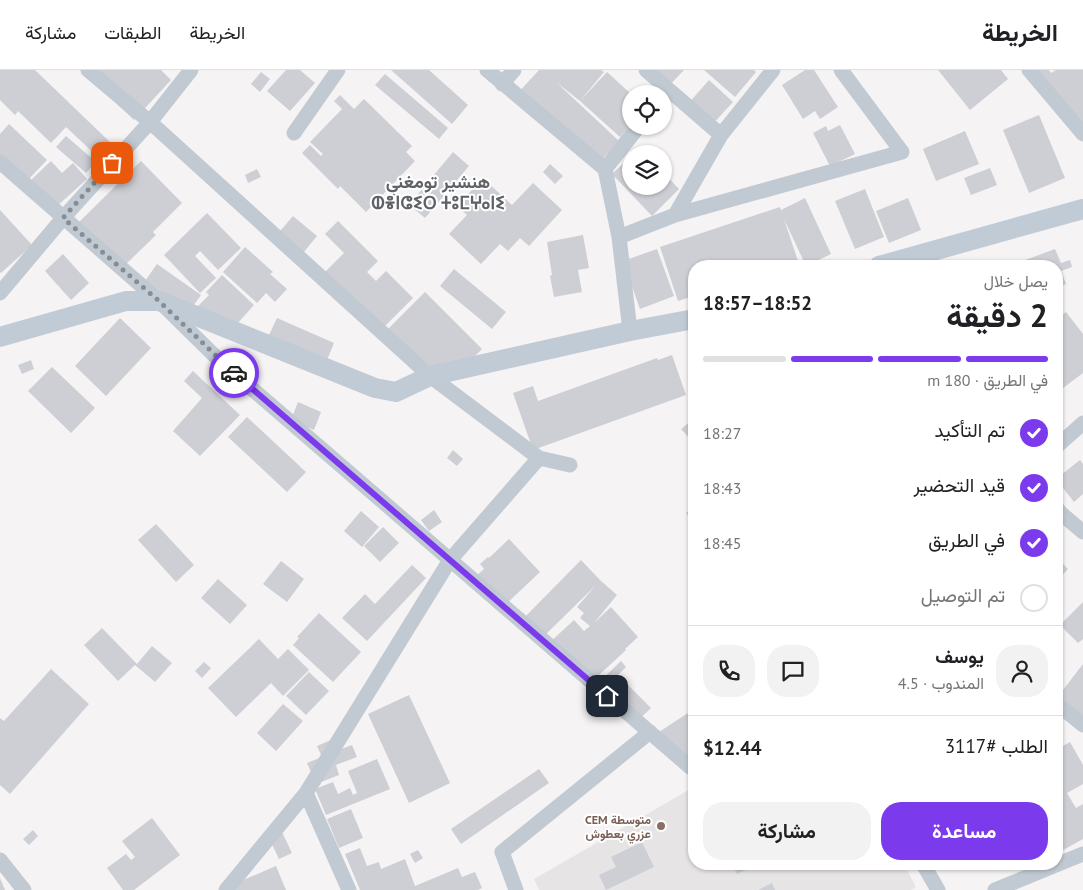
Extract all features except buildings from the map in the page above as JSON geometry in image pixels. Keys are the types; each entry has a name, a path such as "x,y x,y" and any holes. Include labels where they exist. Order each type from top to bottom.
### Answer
{"street":[{"path":"88,70 150,122 430,376 539,458 570,466"},
{"path":"0,293 63,218 150,122 191,70"},
{"path":"294,133 338,70"},
{"path":"487,70 605,169 619,237 630,331"},
{"path":"502,84 514,70"},
{"path":"646,70 660,85"},
{"path":"675,215 721,134 773,70"},
{"path":"619,237 675,215 902,152 840,70"},
{"path":"1029,70 1083,134"},
{"path":"672,97 721,134"},
{"path":"605,169 632,135"},
{"path":"0,162 159,301 221,362 688,765"},
{"path":"901,260 1083,209"},
{"path":"0,336 126,301 159,301 375,388 396,392 430,376 630,331 688,324"},
{"path":"1063,441 1083,423"},
{"path":"226,890 306,793 450,560 539,458"},
{"path":"1063,515 1083,532"},
{"path":"1063,709 1083,725"},
{"path":"516,890 502,852 650,732"},
{"path":"306,793 349,890"},
{"path":"1063,862 1083,854"},
{"path":"1,863 24,890"},
{"path":"926,870 938,890"},
{"path":"995,890 1044,870"}],"shaded area":[{"name":"CEM متوسطة عزري بعطوش","path":"688,790 688,870 907,870 916,887 911,890 539,890 534,879"}],"way so far":[{"path":"112,163 63,218 159,301 234,373"}],"place":[{"name":"CEM متوسطة عزري بعطوش","path":"661,826"}],"district":[{"name":"هنشير تومغني ⵀⴻⵏⵛⵉⵔ ⵜⵓⵎⵖⴰⵏⵉ","path":"438,191"}],"route":[{"path":"234,373 607,696"}]}
